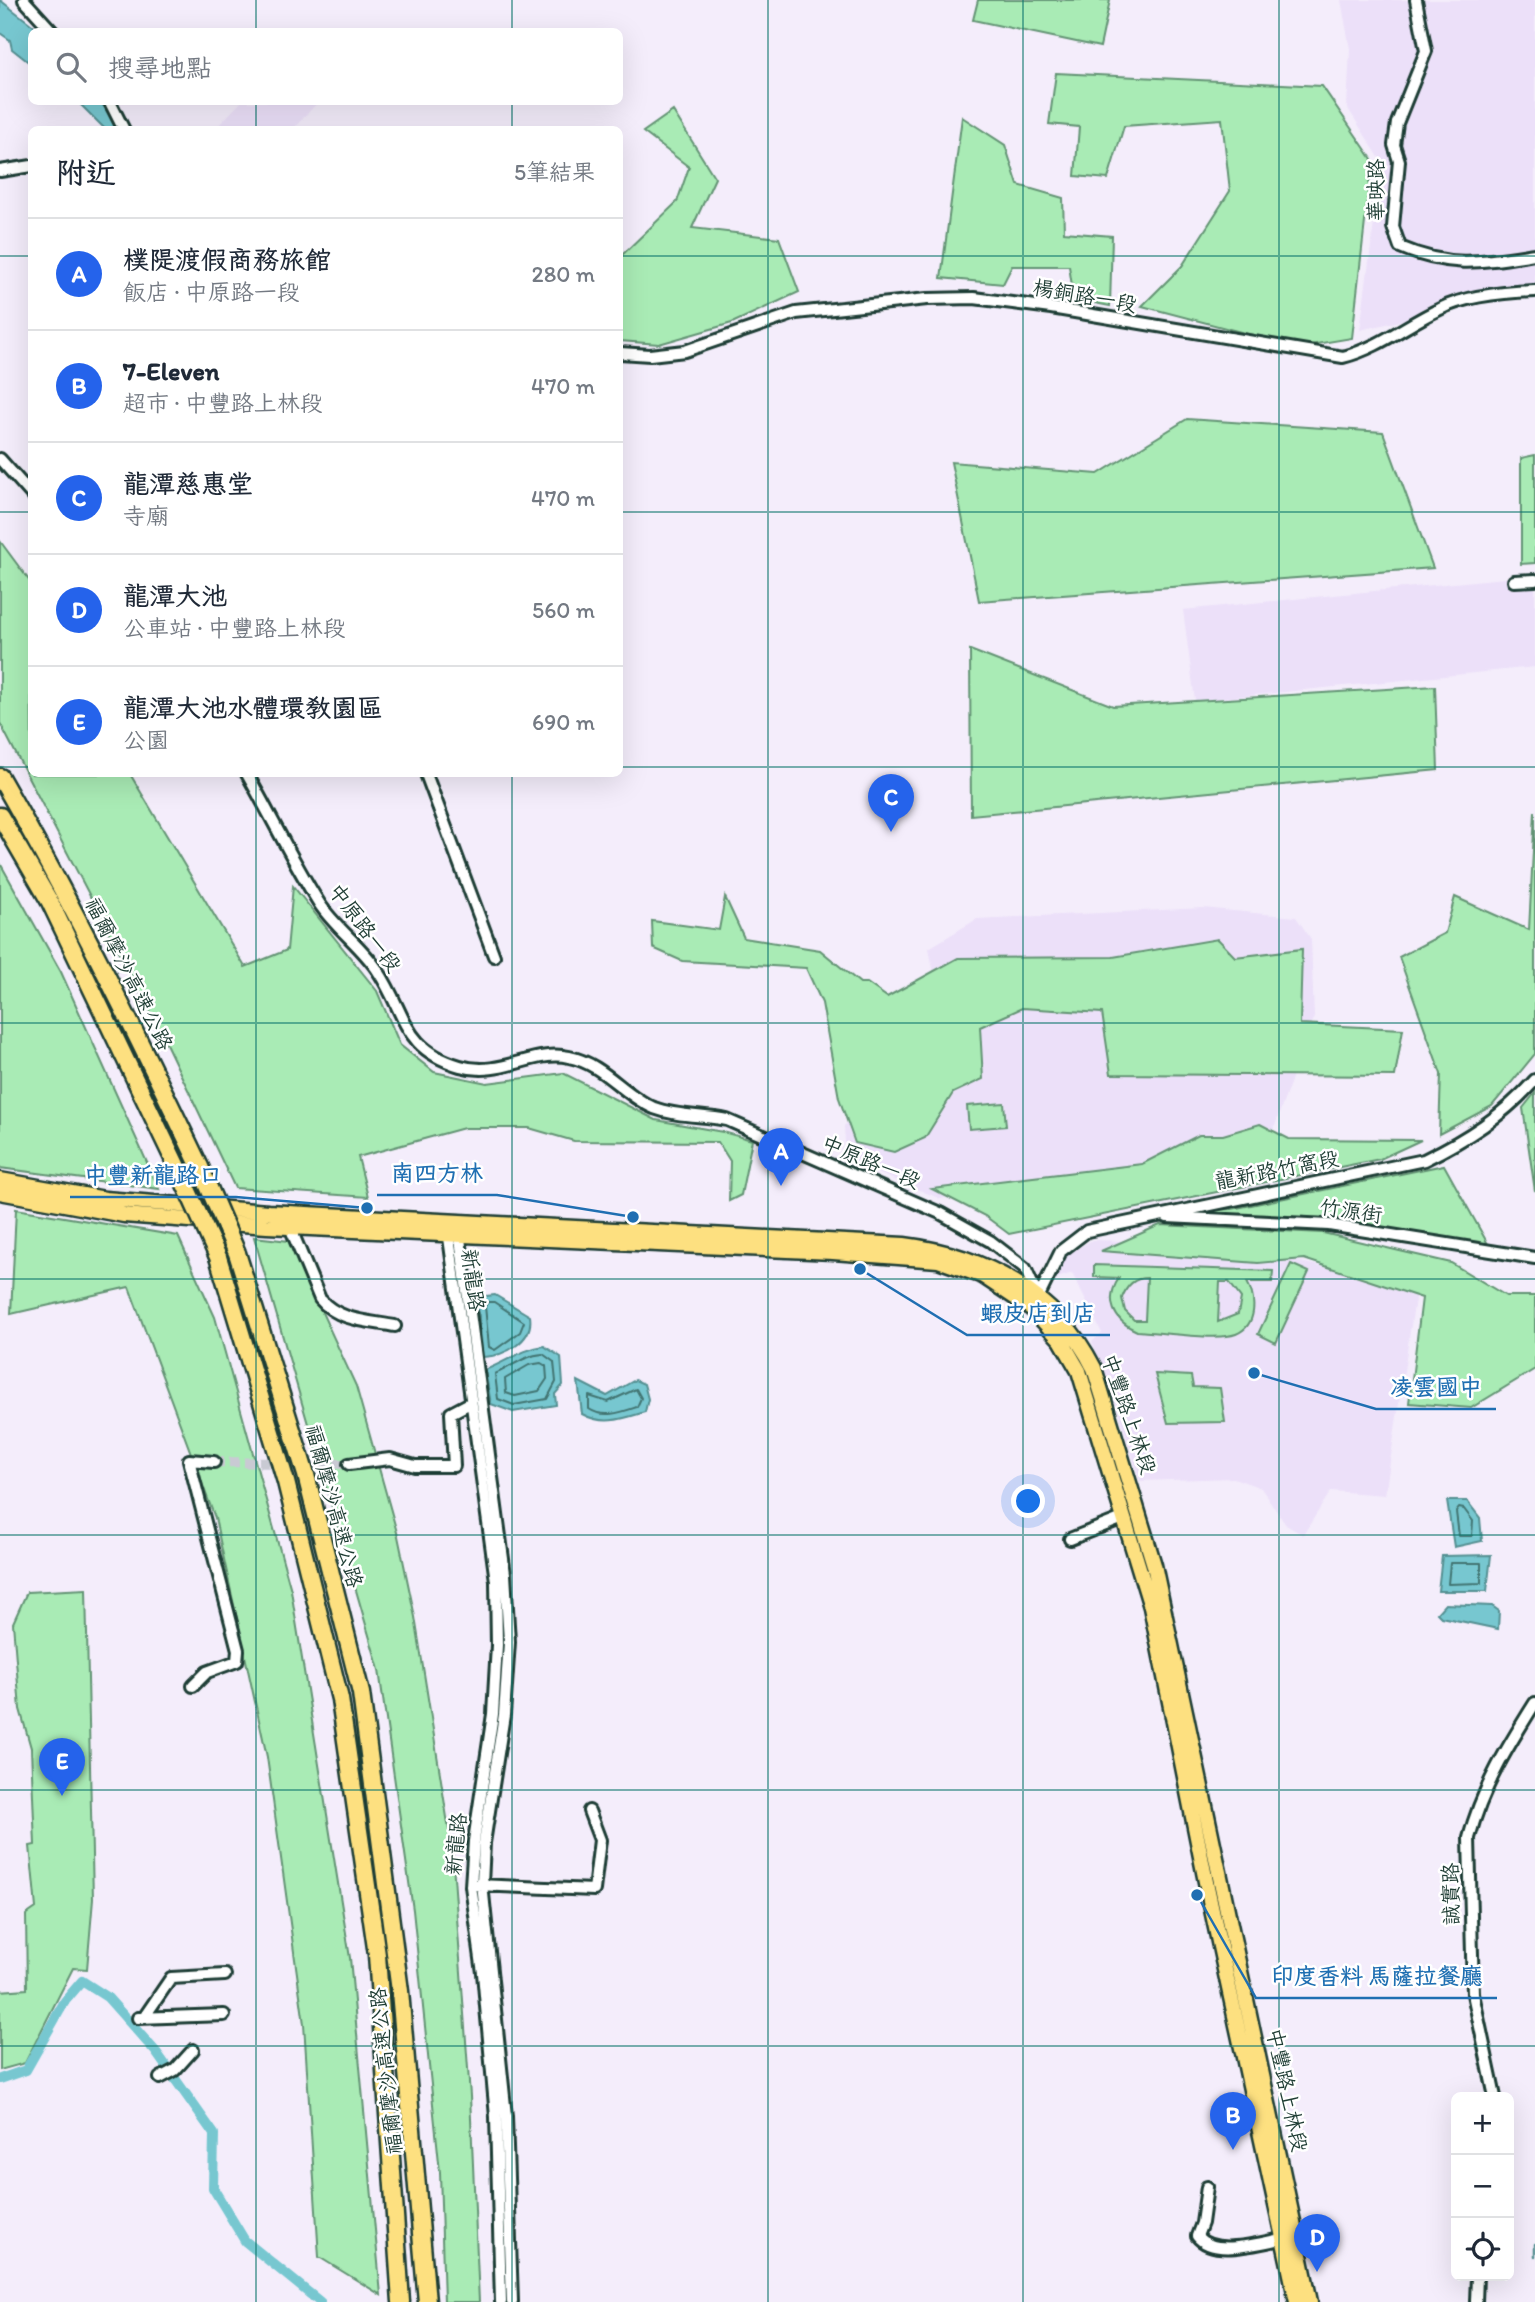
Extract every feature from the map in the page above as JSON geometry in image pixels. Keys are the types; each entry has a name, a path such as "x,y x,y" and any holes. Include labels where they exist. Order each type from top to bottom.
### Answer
{"highway":[{"name":"福爾摩沙高速公路","path":"0,777 49,862 129,1016 200,1167 237,1253 306,1475 361,1693 400,1991 427,2302"},
{"name":"福爾摩沙高速公路","path":"0,816 50,902 218,1257 286,1482 340,1699 377,1955 401,2302"}],"main road":[{"name":"中豐路上林段","path":"0,1180 105,1199 453,1230"},
{"name":"中豐路上林段","path":"0,1192 124,1215 290,1227 904,1245 944,1250 1004,1275 1034,1303 1061,1339 1079,1371 1151,1607 1206,1882 1297,2302"},
{"name":"中豐路上林段","path":"1034,1303 1060,1316 1081,1343 1094,1368 1154,1565 1310,2302"}],"street":[{"path":"24,0 49,28"},
{"name":"華映路","path":"1416,0 1426,51 1397,123 1394,145 1399,162 1393,227 1400,247 1420,256 1474,264 1535,254"},
{"path":"112,105 122,126"},
{"path":"0,171 28,167"},
{"name":"楊銅路一段","path":"623,353 650,355 685,351 796,313 927,299 974,298 1343,357 1365,351 1442,307 1506,292 1535,291"},
{"path":"0,459 28,490"},
{"path":"1514,582 1535,579"},
{"name":"中原路一段","path":"249,777 321,905 378,970 412,1038 438,1059 481,1072 543,1058 566,1056 584,1061 654,1108 684,1116 705,1115 727,1120 940,1213 990,1241 1025,1268 1034,1303"},
{"path":"427,777 494,956"},
{"name":"龍新路竹窩段","path":"1034,1303 1051,1266 1073,1238 1087,1231 1424,1160 1464,1141 1494,1119 1535,1080"},
{"name":"竹源街","path":"1160,1216 1329,1225 1535,1258"},
{"path":"290,1227 320,1298 327,1308 343,1317 395,1326"},
{"name":"新龍路","path":"453,1230 470,1403 496,1581 497,1645 493,1714 474,1841 496,2117 501,2302"},
{"name":"新龍路","path":"453,1230 505,1574 509,1642 504,1715 477,1885 506,2116 512,2302"},
{"path":"349,1464 390,1459 415,1466 454,1466 451,1413 470,1403"},
{"path":"193,1686 207,1672 237,1661 238,1650 189,1461 214,1462"},
{"path":"1070,1539 1123,1518"},
{"name":"誠實路","path":"1494,2092 1473,1994 1469,1838 1475,1814 1499,1761 1535,1703"},
{"path":"477,1885 594,1890 600,1840 589,1811"},
{"path":"224,2015 142,2017 171,1978 225,1976"},
{"path":"160,2078 175,2070 193,2050"},
{"path":"1207,2187 1202,2223 1197,2236 1199,2240 1216,2248 1283,2239"},
{"path":"1476,2302 1477,2281"}],"shaded area":[{"path":"1341,0 1535,0 1535,290 1360,330 1382,162 1347,107 1350,49"},
{"path":"238,105 315,105 296,126 218,126"},
{"path":"1535,575 1535,667 1195,701 1183,610"},
{"path":"1203,908 1296,917 1311,939 1314,1017 1273,1131 1188,1173 986,1188 941,1199 846,1160 844,1126 873,1097 948,1046 929,948 977,919"},
{"path":"1092,1240 1212,1244 1417,1286 1385,1495 1331,1491 1303,1535 1286,1525 1261,1488 1234,1478 1140,1481 1112,1390 1092,1342 1102,1333 1072,1273 1052,1280 1067,1255"}],"green space":[{"path":"978,0 1110,0 1100,47 973,20"},
{"path":"1056,73 1322,86 1372,159 1352,338 1298,347 1142,306 1182,266 1230,191 1222,119 1124,126 1108,179 1075,176 1079,127 1049,124"},
{"path":"673,111 715,178 692,228 779,238 799,292 732,323 659,344 623,341 623,254 677,202 689,167 643,132"},
{"path":"962,117 1005,145 1018,185 1063,198 1064,232 1112,236 1110,306 1074,299 1069,266 1012,266 1003,284 941,278"},
{"path":"1187,419 1383,432 1433,568 979,601 951,462 1098,474"},
{"path":"1535,455 1535,563 1521,564 1521,458"},
{"path":"0,541 28,579 28,777 0,723"},
{"path":"970,650 1113,706 1435,686 1438,770 971,815"},
{"path":"28,777 132,777 245,967 287,950 293,886 377,991 400,1045 434,1072 487,1083 563,1073 656,1120 752,1140 741,1195 729,1201 730,1161 718,1142 574,1141 529,1128 464,1128 358,1157 368,1197 235,1188 160,1031"},
{"path":"1535,811 1535,1054 1492,1106 1439,1134 1441,1074 1399,957 1445,933 1455,897 1529,930"},
{"path":"0,863 61,972 159,1189 0,1168"},
{"path":"725,897 744,938 820,950 860,983 867,983 887,997 958,958 1113,957 1218,939 1235,957 1302,949 1300,1024 1403,1029 1395,1076 1111,1074 1102,1013 1022,1008 980,1027 983,1079 953,1093 925,1138 894,1152 855,1143 839,1098 822,1003 806,968 682,961 653,948 652,921 719,930"},
{"path":"1535,1093 1535,1191 1523,1108"},
{"path":"1004,1103 1006,1126 969,1129 967,1106"},
{"path":"1260,1124 1289,1139 1421,1140 1380,1159 1009,1234 985,1216 932,1189 1142,1164 1199,1135 1223,1135"},
{"path":"1444,1165 1488,1244 1431,1238 1334,1218 1198,1218 1192,1211 1232,1209"},
{"path":"16,1209 178,1236 215,1317 291,1590 350,1958 381,2295 319,2257 304,2024 267,1757 215,1518 129,1287 11,1314"},
{"path":"1160,1225 1323,1233 1451,1263 1506,1296 1535,1296 1535,1369 1471,1408 1409,1403 1422,1298 1304,1259 1258,1263 1101,1251"},
{"path":"254,1237 289,1241 356,1386 398,1536 415,1617 452,1849 470,2096 479,2302 444,2302 440,2172 413,1910 379,1670"},
{"path":"1291,1264 1309,1272 1276,1343 1258,1334"},
{"path":"1094,1265 1273,1271 1272,1282 1247,1282 1253,1311 1252,1318 1243,1330 1236,1334 1216,1337 1137,1331 1122,1322 1114,1309 1112,1295 1119,1278 1094,1277","holes":["1147,1278 1145,1320 1134,1320 1125,1311 1122,1298 1132,1283","1220,1282 1229,1282 1241,1298 1238,1314 1218,1322"]},
{"path":"1155,1374 1191,1376 1193,1387 1220,1388 1225,1422 1168,1423"},
{"path":"86,1589 93,1899 87,1969 73,1968 25,2063 0,2070 0,1991 27,1989 26,1915 36,1908 30,1846 35,1845 31,1748 20,1709 13,1623 27,1592"}],"water":[{"path":"0,0 36,28 28,28 28,62 12,49 10,40 0,33"},
{"path":"81,105 103,105 116,126 102,126"},
{"path":"495,1295 530,1316 530,1325 523,1340 516,1346 500,1354 483,1357 477,1297"},
{"path":"544,1346 561,1357 563,1385 555,1394 556,1405 513,1412 491,1404 485,1370 521,1353"},
{"path":"635,1380 644,1384 648,1399 645,1412 606,1420 582,1414 578,1381 607,1396"},
{"path":"1447,1501 1467,1501 1480,1518 1482,1541 1454,1547"},
{"path":"1491,1555 1487,1591 1438,1591 1442,1556"},
{"path":"1445,1604 1492,1606 1499,1611 1498,1629 1441,1617 1437,1613"}],"waterway":[{"path":"0,2079 26,2070 65,2001 82,1981 107,1997 156,2052 214,2134 213,2188 245,2241 320,2302"},
{"path":"1535,2244 1535,2256"}],"tunnel":[{"path":"214,1462 349,1464"}],"place":[{"name":"龍潭慈惠堂","path":"891,832"},
{"name":"樸隄渡假商務旅館","path":"781,1186"},
{"name":"中豐新龍路口","path":"367,1208"},
{"name":"南四方林","path":"633,1217"},
{"name":"蝦皮店到店","path":"860,1269"},
{"name":"凌雲國中","path":"1254,1373"},
{"name":"龍潭大池水體環教園區","path":"62,1796"},
{"name":"印度香料 馬薩拉餐廳","path":"1197,1895"},
{"name":"7-Eleven","path":"1233,2150"},
{"name":"龍潭大池","path":"1317,2272"}]}
